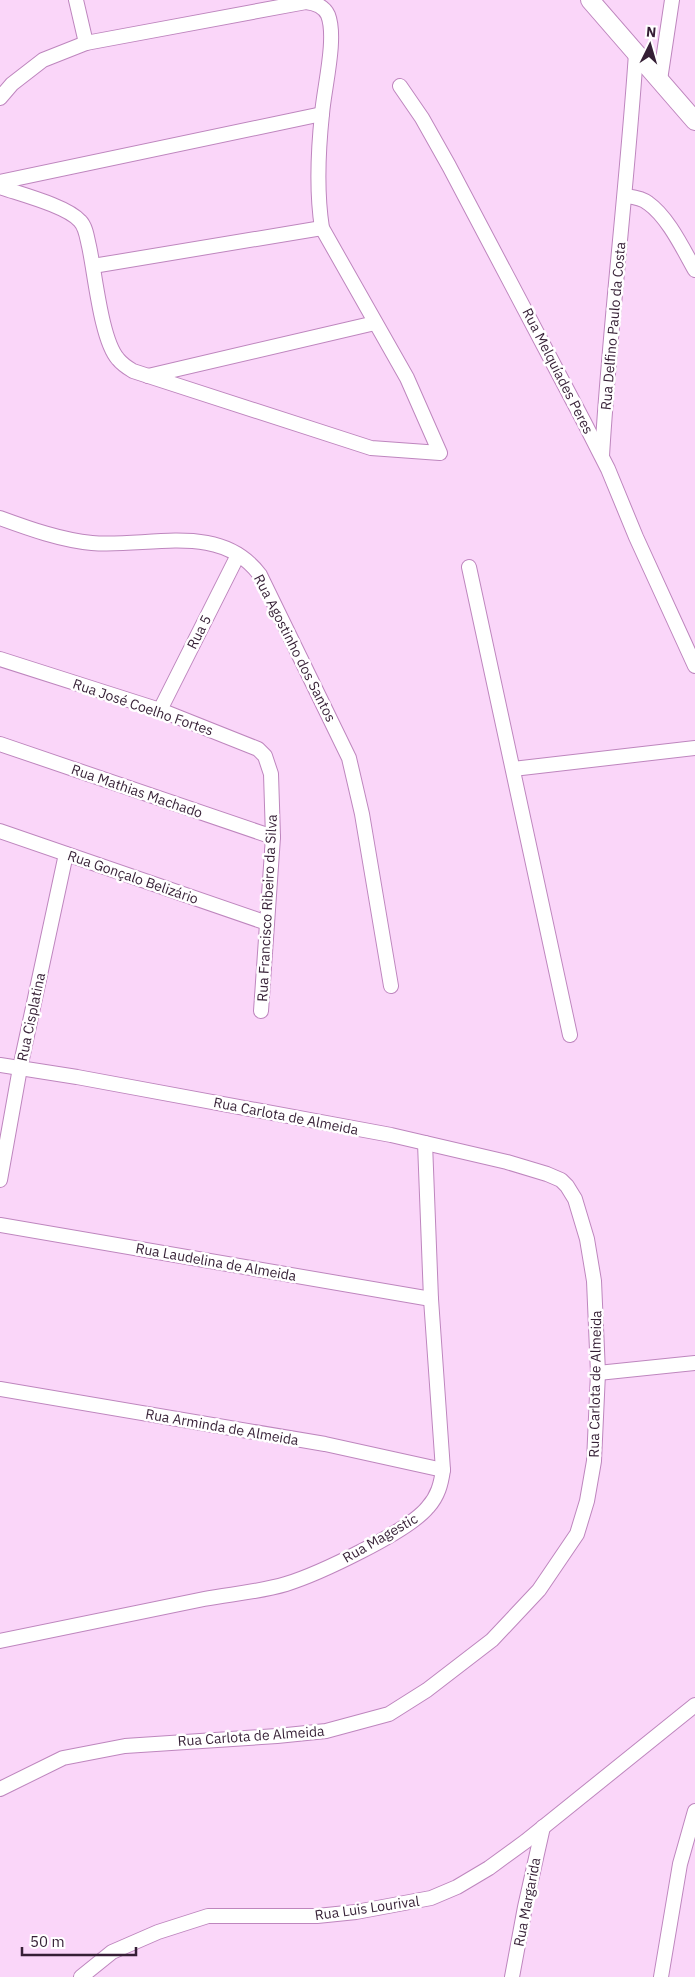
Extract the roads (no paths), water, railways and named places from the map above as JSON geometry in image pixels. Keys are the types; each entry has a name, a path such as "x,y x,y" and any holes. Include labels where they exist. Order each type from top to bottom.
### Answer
{"street":[{"path":"76,0 86,43"},
{"path":"590,0 695,121"},
{"path":"660,80 672,0"},
{"path":"0,98 12,84 43,60 86,43 306,2 315,3 324,9 328,15 330,50 322,114 318,187 322,228 407,378 440,453 371,448 133,371 124,365 113,352 100,310 94,266 80,220 59,208 0,187"},
{"name":"Rua Delfino Paulo da Costa","path":"602,457 607,375 626,196 636,53"},
{"name":"Rua Melquíades Peres","path":"400,86 422,118 479,220 602,457 695,666"},
{"path":"0,182 322,114"},
{"path":"626,196 643,199 661,216 695,270"},
{"path":"94,266 322,228"},
{"path":"147,376 375,323"},
{"name":"Rua Agostinho dos Santos","path":"0,518 58,536 91,542 180,539 204,542 238,555 253,566 260,575 349,758 362,814 391,986"},
{"name":"Rua 5","path":"160,710 238,555"},
{"path":"469,567 570,1035"},
{"name":"Rua José Coelho Fortes","path":"0,659 160,710 258,748 265,756 270,774"},
{"name":"Rua Mathias Machado","path":"0,744 273,837"},
{"path":"513,769 695,748"},
{"name":"Rua Francisco Ribeiro da Silva","path":"262,1012 273,837 270,774"},
{"name":"Rua Gonçalo Belizário","path":"0,831 267,923"},
{"name":"Rua Cisplatina","path":"0,1180 20,1068 66,854"},
{"name":"Rua Carlota de Almeida","path":"0,1065 77,1077 425,1143 547,1174 561,1180 568,1186 575,1199 587,1238 593,1272 598,1373 594,1461 577,1534 539,1590 492,1640 427,1690 389,1714 326,1731 124,1746 63,1758 0,1789"},
{"name":"Rua Magestic","path":"0,1641 207,1599 257,1591 295,1580 367,1548 416,1520 436,1496 441,1484 443,1470 432,1299 425,1143"},
{"name":"Rua Laudelina de Almeida","path":"0,1225 432,1299"},
{"path":"598,1373 695,1363"},
{"name":"Rua Arminda de Almeida","path":"0,1389 325,1444 443,1470"},
{"name":"Rua Luis Lourival","path":"81,1977 112,1952 158,1932 208,1916 317,1916 391,1907 431,1898 457,1887 489,1868 543,1827 695,1706"},
{"path":"661,1977 680,1864 695,1811"},
{"name":"Rua Margarida","path":"512,1977 543,1827"}]}
